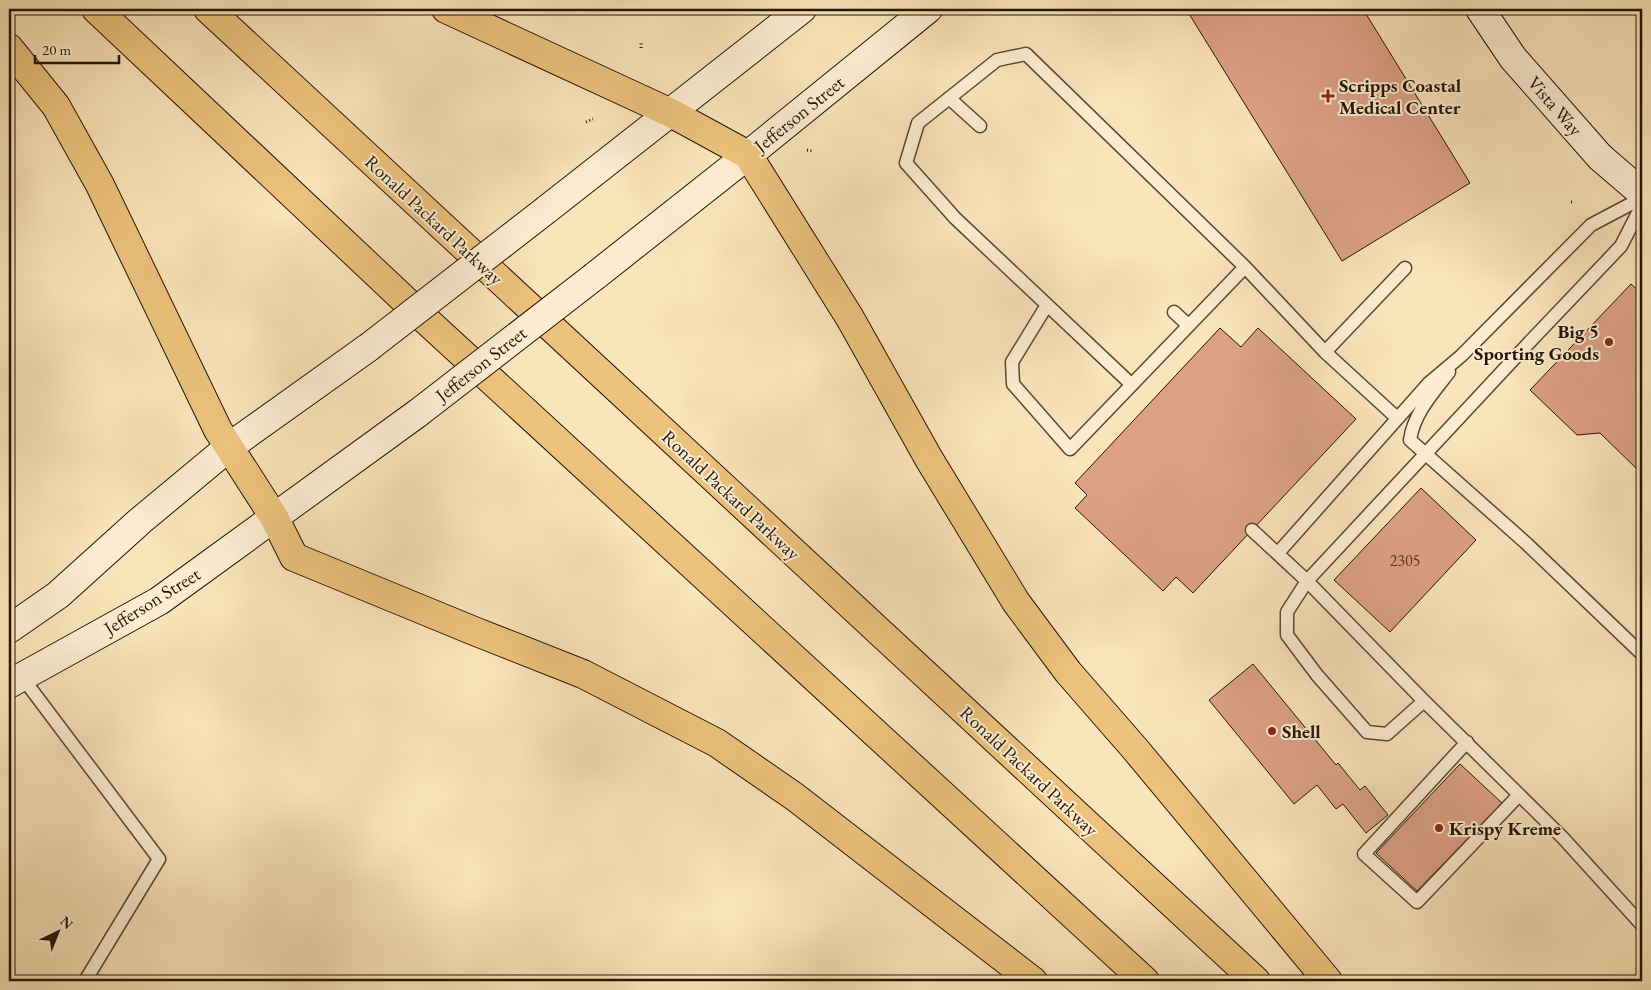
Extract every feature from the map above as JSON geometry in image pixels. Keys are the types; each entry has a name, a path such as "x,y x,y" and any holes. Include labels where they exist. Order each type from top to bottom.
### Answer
{"highway":[{"path":"96,9 443,336 1144,981"},
{"name":"Ronald Packard Parkway","path":"208,9 1256,981"},
{"path":"446,9 671,113 748,155 850,318 929,459 1016,602 1068,672 1136,750 1328,981"},
{"path":"9,48 56,106 100,185 218,430 274,517 294,557 583,674 717,743 795,797 1033,981"}],"main road":[{"path":"9,629 58,595 140,521 229,447 369,347 802,9"},
{"name":"Jefferson Street","path":"15,681 159,601 418,413 596,276 928,9"},
{"name":"Vista Way","path":"1480,9 1513,58 1600,157 1642,193"}],"lane":[{"path":"1132,384 955,218 906,163 918,123 997,60 1026,54 1245,267 1325,352 1397,418"},
{"path":"949,98 980,126"},
{"path":"1278,554 1429,383 1461,356 1591,225 1642,198"},
{"path":"1424,701 1387,734 1367,732 1317,674 1287,635 1287,612 1307,582 1524,347 1621,246 1642,205"},
{"path":"1047,304 1012,362 1013,384 1070,449 1245,267"},
{"path":"1325,352 1405,268"},
{"path":"1174,312 1188,325"},
{"path":"1461,356 1425,404 1412,427 1410,440 1527,544 1642,654"},
{"path":"1252,530 1307,582 1563,838 1642,925"},
{"path":"15,681 159,859 85,981"},
{"path":"1467,742 1364,854 1417,902 1519,794"}],"path":[{"path":"641,48 642,43"},
{"path":"586,122 593,119"},
{"path":"806,150 812,152"}],"building":[{"name":"Scripps Coastal Medical Center","path":"1186,9 1363,9 1470,183 1342,261"},
{"name":"Big 5 Sporting Goods","path":"1631,284 1642,294 1642,474 1600,433 1577,435 1530,390"},
{"path":"1220,328 1241,347 1258,328 1356,419 1193,593 1176,577 1163,591 1075,508 1087,495 1075,483"},
{"path":"1421,488 1476,540 1390,632 1334,580"},
{"name":"Shell","path":"1253,664 1336,765 1338,763 1360,790 1365,786 1388,815 1366,833 1343,804 1336,809 1317,785 1294,804 1209,700"},
{"name":"Krispy Kreme","path":"1460,764 1502,803 1417,891 1376,853"}],"place":[{"name":"Scripps Coastal Medical Center","path":"1328,96"},
{"name":"Big 5 Sporting Goods","path":"1609,342"},
{"name":"Shell","path":"1272,731"},
{"name":"Krispy Kreme","path":"1439,828"}]}
